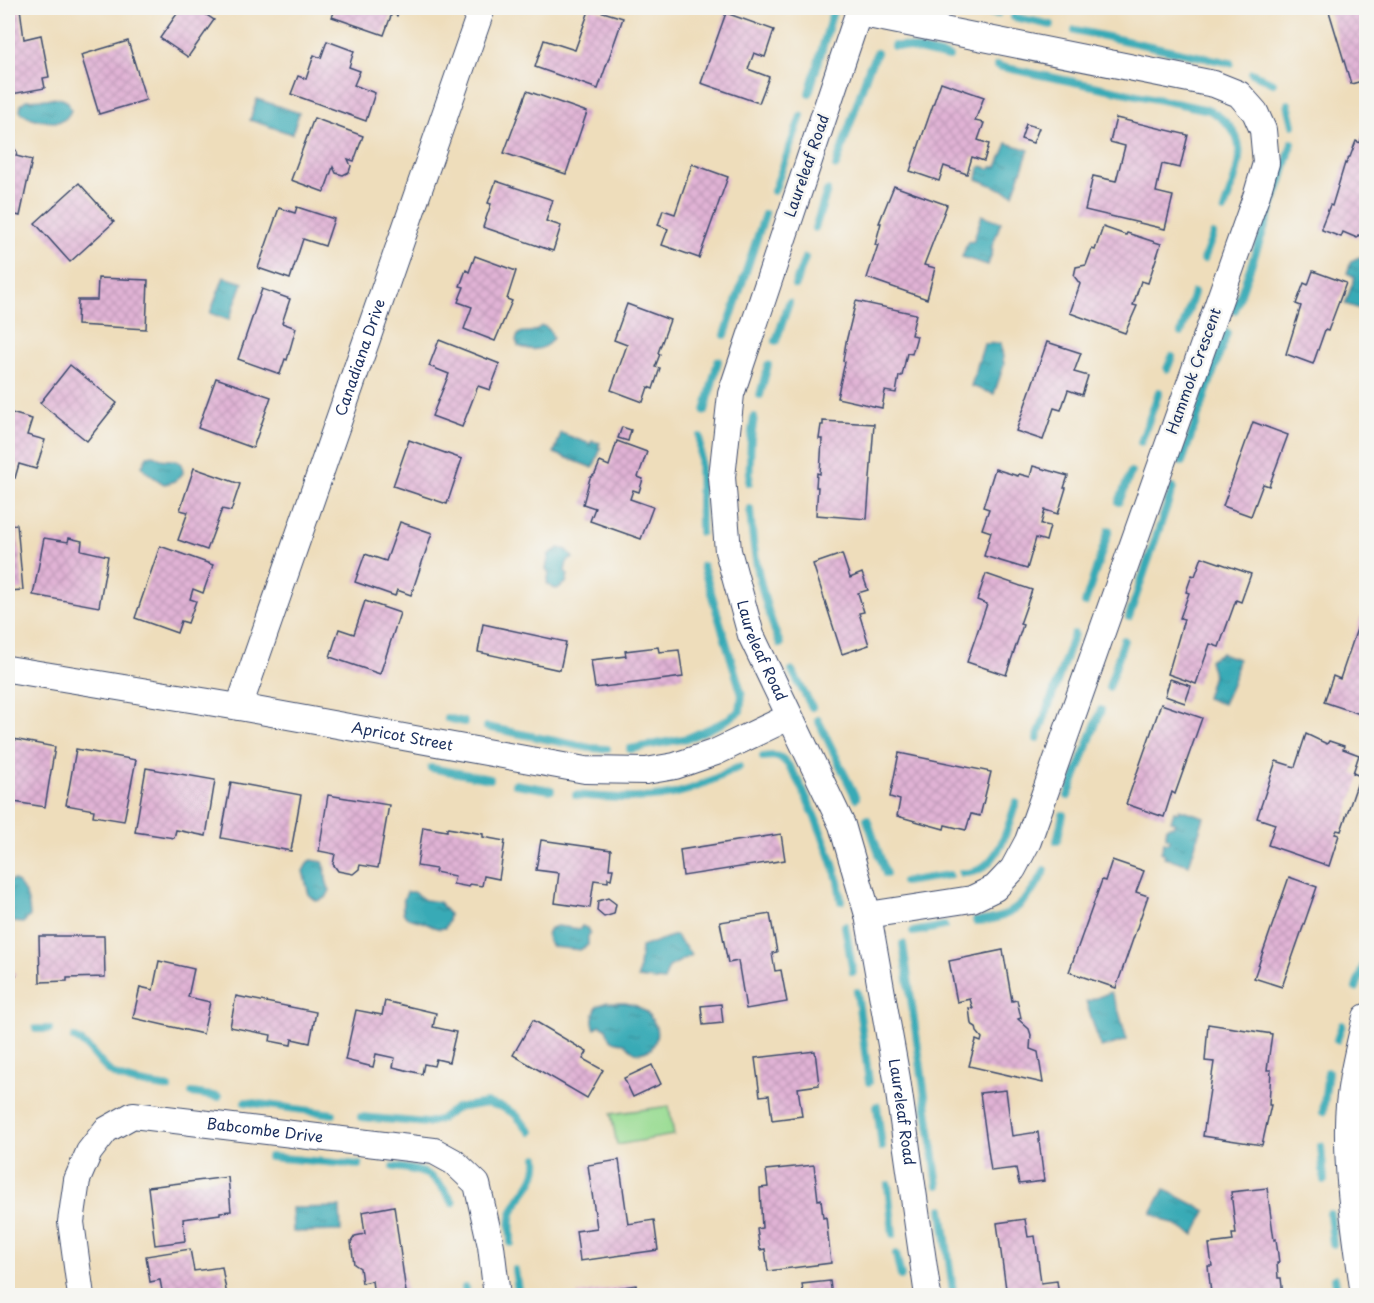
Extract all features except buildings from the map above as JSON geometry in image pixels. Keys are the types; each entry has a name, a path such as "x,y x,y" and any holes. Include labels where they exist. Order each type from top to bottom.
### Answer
{"street":[{"name":"Canadiana Drive","path":"239,707 482,8"},
{"name":"Laureleaf Road","path":"859,10 730,394 722,477 728,551 751,635 842,825 868,915 897,1079 928,1296"},
{"name":"Hammok Crescent","path":"859,10 1214,84 1239,94 1255,112 1263,130 1266,163 1028,841 1013,869 995,888 972,899 868,915"},
{"name":"Apricot Street","path":"8,669 239,707 556,766 615,771 646,771 675,766 716,752 789,717"},
{"path":"1364,1296 1353,1215 1348,1125 1355,1064 1366,1017"},
{"name":"Babcombe Drive","path":"81,1296 71,1222 77,1180 89,1152 106,1130 133,1115 434,1151 454,1162 477,1185 490,1246 497,1296"}],"green space":[{"path":"669,1106 674,1135 617,1145 611,1114"}],"water":[{"path":"61,98 68,102 71,110 68,117 61,121 39,120 20,111 21,104 26,100"},
{"path":"257,99 299,113 292,134 250,120"},
{"path":"1007,143 1029,150 1013,194 977,179 979,168 982,166 989,169 997,167"},
{"path":"982,215 1001,222 988,265 962,257 968,241 973,242"},
{"path":"1359,257 1366,259 1366,311 1345,304 1355,277 1347,273 1351,261"},
{"path":"224,277 243,283 229,320 210,313"},
{"path":"542,326 548,329 553,338 550,343 537,349 518,346 516,340 519,334 534,331"},
{"path":"1001,343 1004,365 994,394 971,386 984,344"},
{"path":"561,433 590,444 592,441 600,443 598,447 601,448 593,468 554,453"},
{"path":"153,455 179,462 182,464 183,473 175,481 164,484 142,466 147,456"},
{"path":"559,548 567,550 573,558 567,562 566,583 557,589 547,583 549,573 546,569 549,554"},
{"path":"1221,653 1238,659 1233,682 1223,704 1206,698 1213,675 1209,660"},
{"path":"1179,809 1204,817 1189,865 1164,857 1165,854 1161,852 1164,842 1168,843 1170,840 1166,837 1166,829 1174,826 1175,822 1171,821 1174,811 1178,812"},
{"path":"312,860 323,862 330,890 326,898 317,901 309,895 303,871 308,862"},
{"path":"14,880 24,892 29,906 30,916 23,923 13,922 8,914 8,881"},
{"path":"407,892 413,892 425,900 439,902 449,914 445,928 436,928 405,916 403,906"},
{"path":"557,926 587,928 591,933 588,936 588,945 580,950 553,947 548,942 547,935 550,928"},
{"path":"675,935 692,955 669,967 664,981 638,978 641,947"},
{"path":"1111,992 1127,1040 1101,1048 1086,1002"},
{"path":"607,1002 634,1005 648,1014 657,1034 651,1049 636,1052 624,1043 612,1040 606,1028 600,1025 595,1029 593,1018 597,1006"},
{"path":"1164,1189 1206,1211 1194,1235 1151,1213"},
{"path":"340,1207 341,1231 293,1232 292,1208"}],"waterway":[{"path":"809,93 834,8"},
{"path":"965,8 997,14"},
{"path":"1014,17 1051,25"},
{"path":"1075,30 1230,63"},
{"path":"894,46 949,57"},
{"path":"836,166 869,68 877,53"},
{"path":"997,66 1209,110 1224,120 1233,131 1238,143 1238,167 1224,210"},
{"path":"1252,73 1273,83"},
{"path":"1288,104 1293,125"},
{"path":"774,191 801,116"},
{"path":"1235,310 1281,182 1292,143"},
{"path":"815,228 827,191"},
{"path":"725,335 765,214"},
{"path":"1204,259 1213,235"},
{"path":"795,285 805,258"},
{"path":"1181,333 1194,293"},
{"path":"776,341 789,303"},
{"path":"1182,462 1227,333"},
{"path":"1167,369 1172,357"},
{"path":"705,411 718,361"},
{"path":"760,395 768,365"},
{"path":"1141,442 1159,392"},
{"path":"749,483 754,417"},
{"path":"700,437 701,532"},
{"path":"1119,502 1131,472"},
{"path":"1129,617 1173,488"},
{"path":"750,509 759,578 780,644"},
{"path":"1085,603 1109,530"},
{"path":"630,749 688,738 722,723 740,711 742,695 703,566"},
{"path":"1037,739 1074,634"},
{"path":"1109,687 1124,640"},
{"path":"792,671 812,707"},
{"path":"1068,796 1101,710"},
{"path":"447,718 464,722"},
{"path":"818,720 856,798"},
{"path":"487,727 590,748 607,749"},
{"path":"763,757 781,758 796,777 827,848 837,877 841,901"},
{"path":"576,795 646,798 674,794 739,767"},
{"path":"431,768 490,779"},
{"path":"515,784 551,790"},
{"path":"962,873 978,870 994,856 1003,840 1016,803"},
{"path":"1057,841 1063,815"},
{"path":"867,819 886,874"},
{"path":"976,921 999,917 1018,907 1033,891 1045,870"},
{"path":"904,882 949,875"},
{"path":"845,926 853,972"},
{"path":"913,932 944,926"},
{"path":"903,944 938,1185"},
{"path":"1356,988 1366,958"},
{"path":"857,992 869,1082"},
{"path":"1337,1040 1342,1025"},
{"path":"36,1029 49,1029"},
{"path":"74,1038 85,1045 104,1067 115,1075 130,1081 169,1088"},
{"path":"1323,1112 1328,1072"},
{"path":"192,1093 218,1097"},
{"path":"245,1102 333,1114"},
{"path":"361,1117 427,1123 441,1119 456,1108 487,1103 515,1114 531,1132"},
{"path":"877,1106 882,1147"},
{"path":"1321,1146 1324,1180"},
{"path":"270,1157 359,1165"},
{"path":"511,1243 512,1214 532,1181 537,1158"},
{"path":"394,1167 415,1170 429,1176 441,1186 453,1203"},
{"path":"888,1185 893,1234"},
{"path":"942,1209 953,1291"},
{"path":"1330,1214 1333,1244"},
{"path":"896,1254 901,1276"},
{"path":"515,1270 519,1296"},
{"path":"1335,1278 1338,1296"},
{"path":"465,1288 466,1296"}]}
